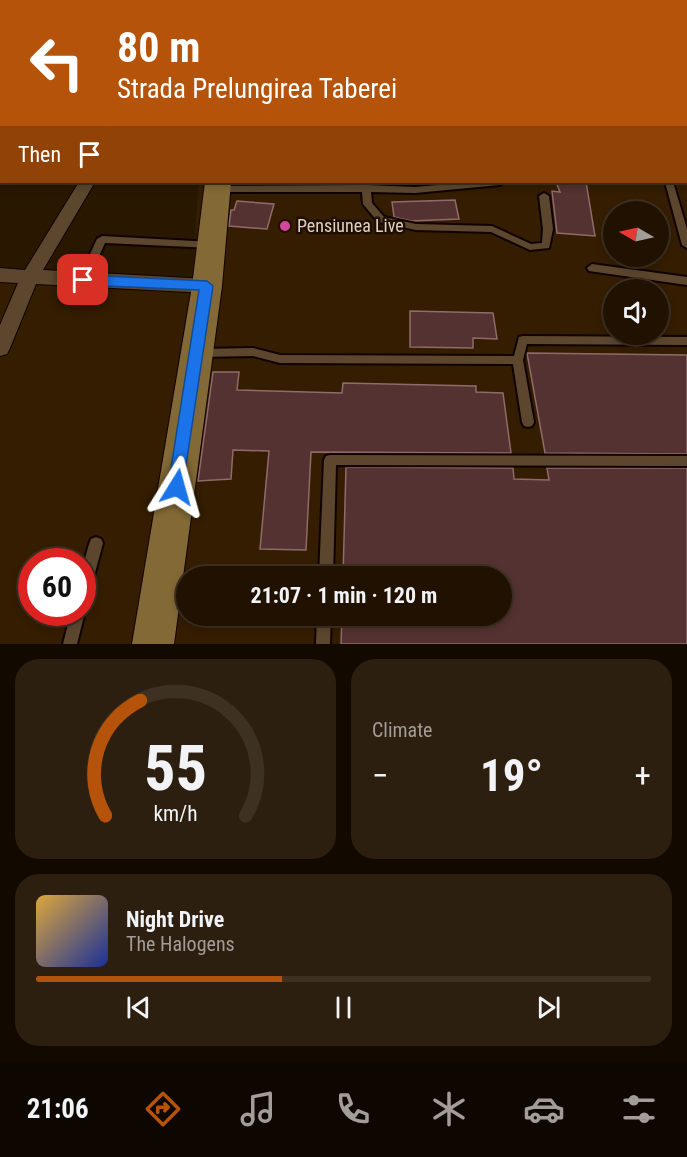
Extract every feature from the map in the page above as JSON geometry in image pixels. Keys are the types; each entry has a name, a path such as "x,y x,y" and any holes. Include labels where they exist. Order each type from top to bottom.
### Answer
{"main road":[{"path":"153,644 207,286 217,185"}],"street":[{"path":"0,348 30,277 86,183"},
{"path":"0,275 207,286"}],"lane":[{"path":"217,185 415,190 489,183"},
{"path":"669,183 687,245"},
{"path":"366,188 368,204 381,220 416,227 492,229 530,248 546,246 548,235 544,196"},
{"path":"83,280 102,239 212,246"},
{"path":"592,268 687,281"},
{"path":"528,422 518,360 523,340 687,341"},
{"path":"197,353 253,352 280,359 518,360"},
{"path":"326,566 330,460 687,461"},
{"path":"95,548 96,543"},
{"path":"70,644 74,626"},
{"path":"323,644 324,626"}],"shaded area":[{"path":"198,183 687,183 687,644 0,644 0,279 192,293"}],"building":[{"path":"556,183 586,183 595,236 557,233 552,191 560,192"},
{"path":"455,200 459,219 411,221 394,217 392,202"},
{"path":"237,201 274,204 267,229 229,226 231,210 234,210"},
{"path":"410,311 493,313 497,339 473,338 473,348 410,347"},
{"path":"527,353 687,355 687,454 545,453"},
{"path":"213,372 239,372 237,390 342,393 343,383 476,386 476,392 503,393 511,453 311,452 306,550 260,549 269,451 233,450 231,479 198,481"},
{"path":"346,467 513,468 514,479 549,480 547,468 687,468 687,644 341,644 342,626 512,626 512,566 343,566"}],"place":[{"name":"Pensiunea Live","path":"285,226"}],"route":[{"path":"83,280 207,286 177,487"}]}
